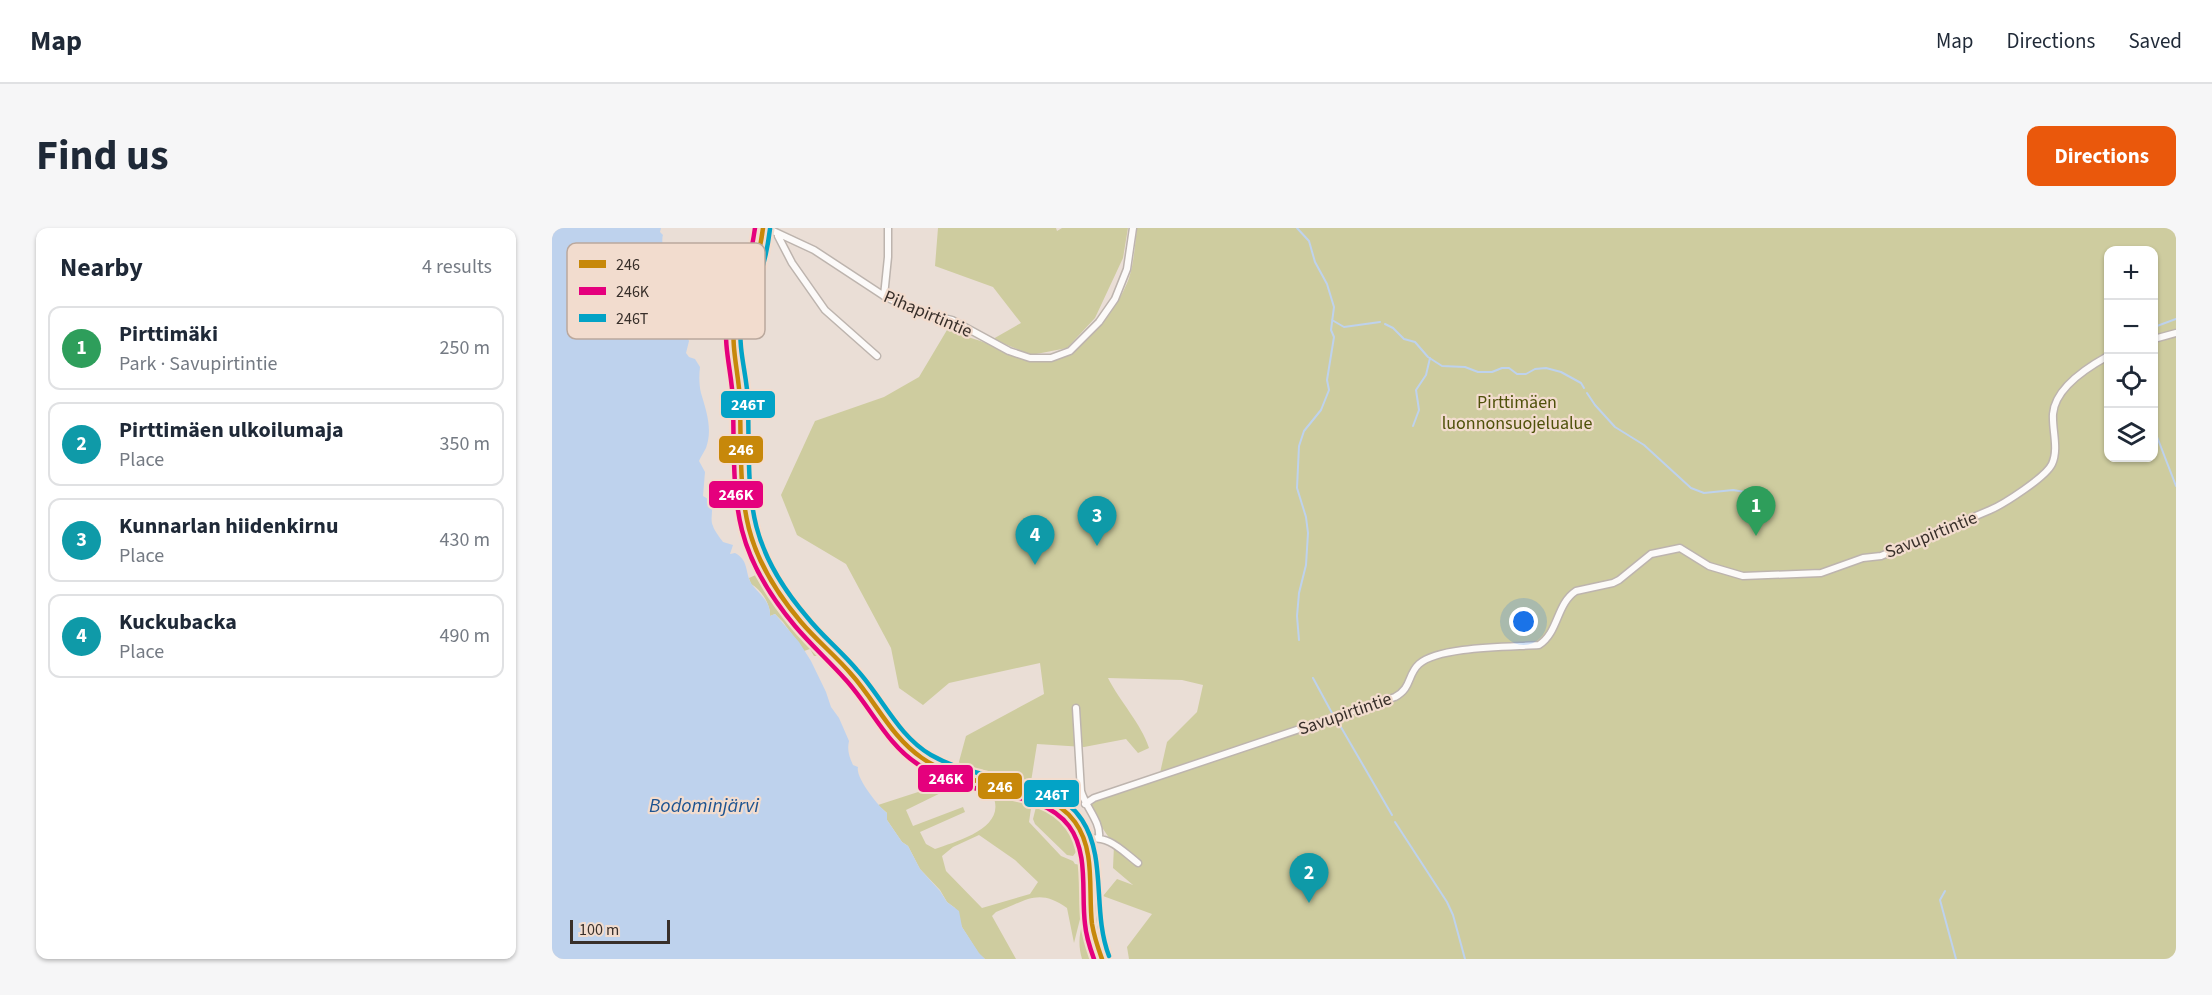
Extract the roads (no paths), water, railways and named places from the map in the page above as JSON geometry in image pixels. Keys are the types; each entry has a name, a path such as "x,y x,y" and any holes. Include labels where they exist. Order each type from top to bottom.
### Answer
{"main road":[{"path":"733,339 740,388 740,435 745,515 750,536 760,560 801,622 853,675 892,730 912,751 937,766 972,780 1045,797 1058,804 1067,813 1079,828 1084,839 1094,934 1102,959"}],"street":[{"path":"884,297 888,228"},
{"name":"Pihapirtintie","path":"763,229 771,230 814,250 884,297 915,311 952,320 1009,351 1030,358 1051,358 1070,351 1099,322 1115,299 1127,269 1133,228"},
{"path":"778,235 792,263 825,310 877,356"},
{"path":"2158,338 2176,333"},
{"name":"Savupirtintie","path":"1085,804 1094,798 1395,697 1403,693 1418,665 1429,658 1444,653 1539,645 1551,633 1564,601 1571,595 1576,591 1619,580 1651,554 1680,548 1709,566 1743,576 1821,573 1863,558 1881,556 1990,510 2038,479 2052,465 2054,457 2053,413 2056,400 2090,368 2104,359"},
{"path":"1076,708 1081,791 1085,804 1099,829 1099,837"},
{"path":"1084,839 1099,837 1109,841 1138,863"}],"water":[{"name":"Bodominjärvi","path":"552,228 661,228 662,243 567,243 567,339 688,339 686,353 695,359 700,367 700,387 708,420 708,441 699,461 705,472 703,496 711,503 714,528 723,542 733,545 730,554 735,553 744,562 750,581 768,605 770,616 775,614 799,642 811,661 849,741 850,759 853,765 858,767 863,784 887,813 887,820 902,842 908,846 920,869 947,902 959,911 962,927 985,959 552,959"}],"waterway":[{"path":"1297,228 1309,241 1315,262 1327,284 1334,307 1331,330 1334,337 1327,380 1329,390 1321,410 1304,431 1299,446 1297,488 1306,517 1308,533 1306,565 1299,593 1297,616 1299,640"},
{"path":"2158,326 2176,319"},
{"path":"1332,320 1344,327 1380,322"},
{"path":"1385,324 1393,328 1404,339 1415,342 1428,357 1442,366 1465,367 1478,372 1509,368 1517,374 1526,374 1535,369 1546,368 1561,372 1581,383 1584,388"},
{"path":"1413,426 1419,410 1416,390 1426,375 1430,358"},
{"path":"1587,393 1615,427 1644,445 1691,488 1704,493 1733,490 1745,492 1774,509"},
{"path":"2158,439 2176,486"},
{"path":"1313,678 1332,713"},
{"path":"1338,722 1392,815"},
{"path":"1395,822 1447,902 1453,915 1465,959"},
{"path":"1945,891 1940,900 1956,959"}],"place":[{"name":"Pirttimäki","path":"1756,536"},
{"name":"Kunnarlan hiidenkirnu","path":"1097,546"},
{"name":"Kuckubacka","path":"1035,565"},
{"name":"Pirttimäen ulkoilumaja","path":"1309,903"}],"park label":[{"name":"Pirttimäen luonnonsuojelualue","path":"1517,412"}]}
